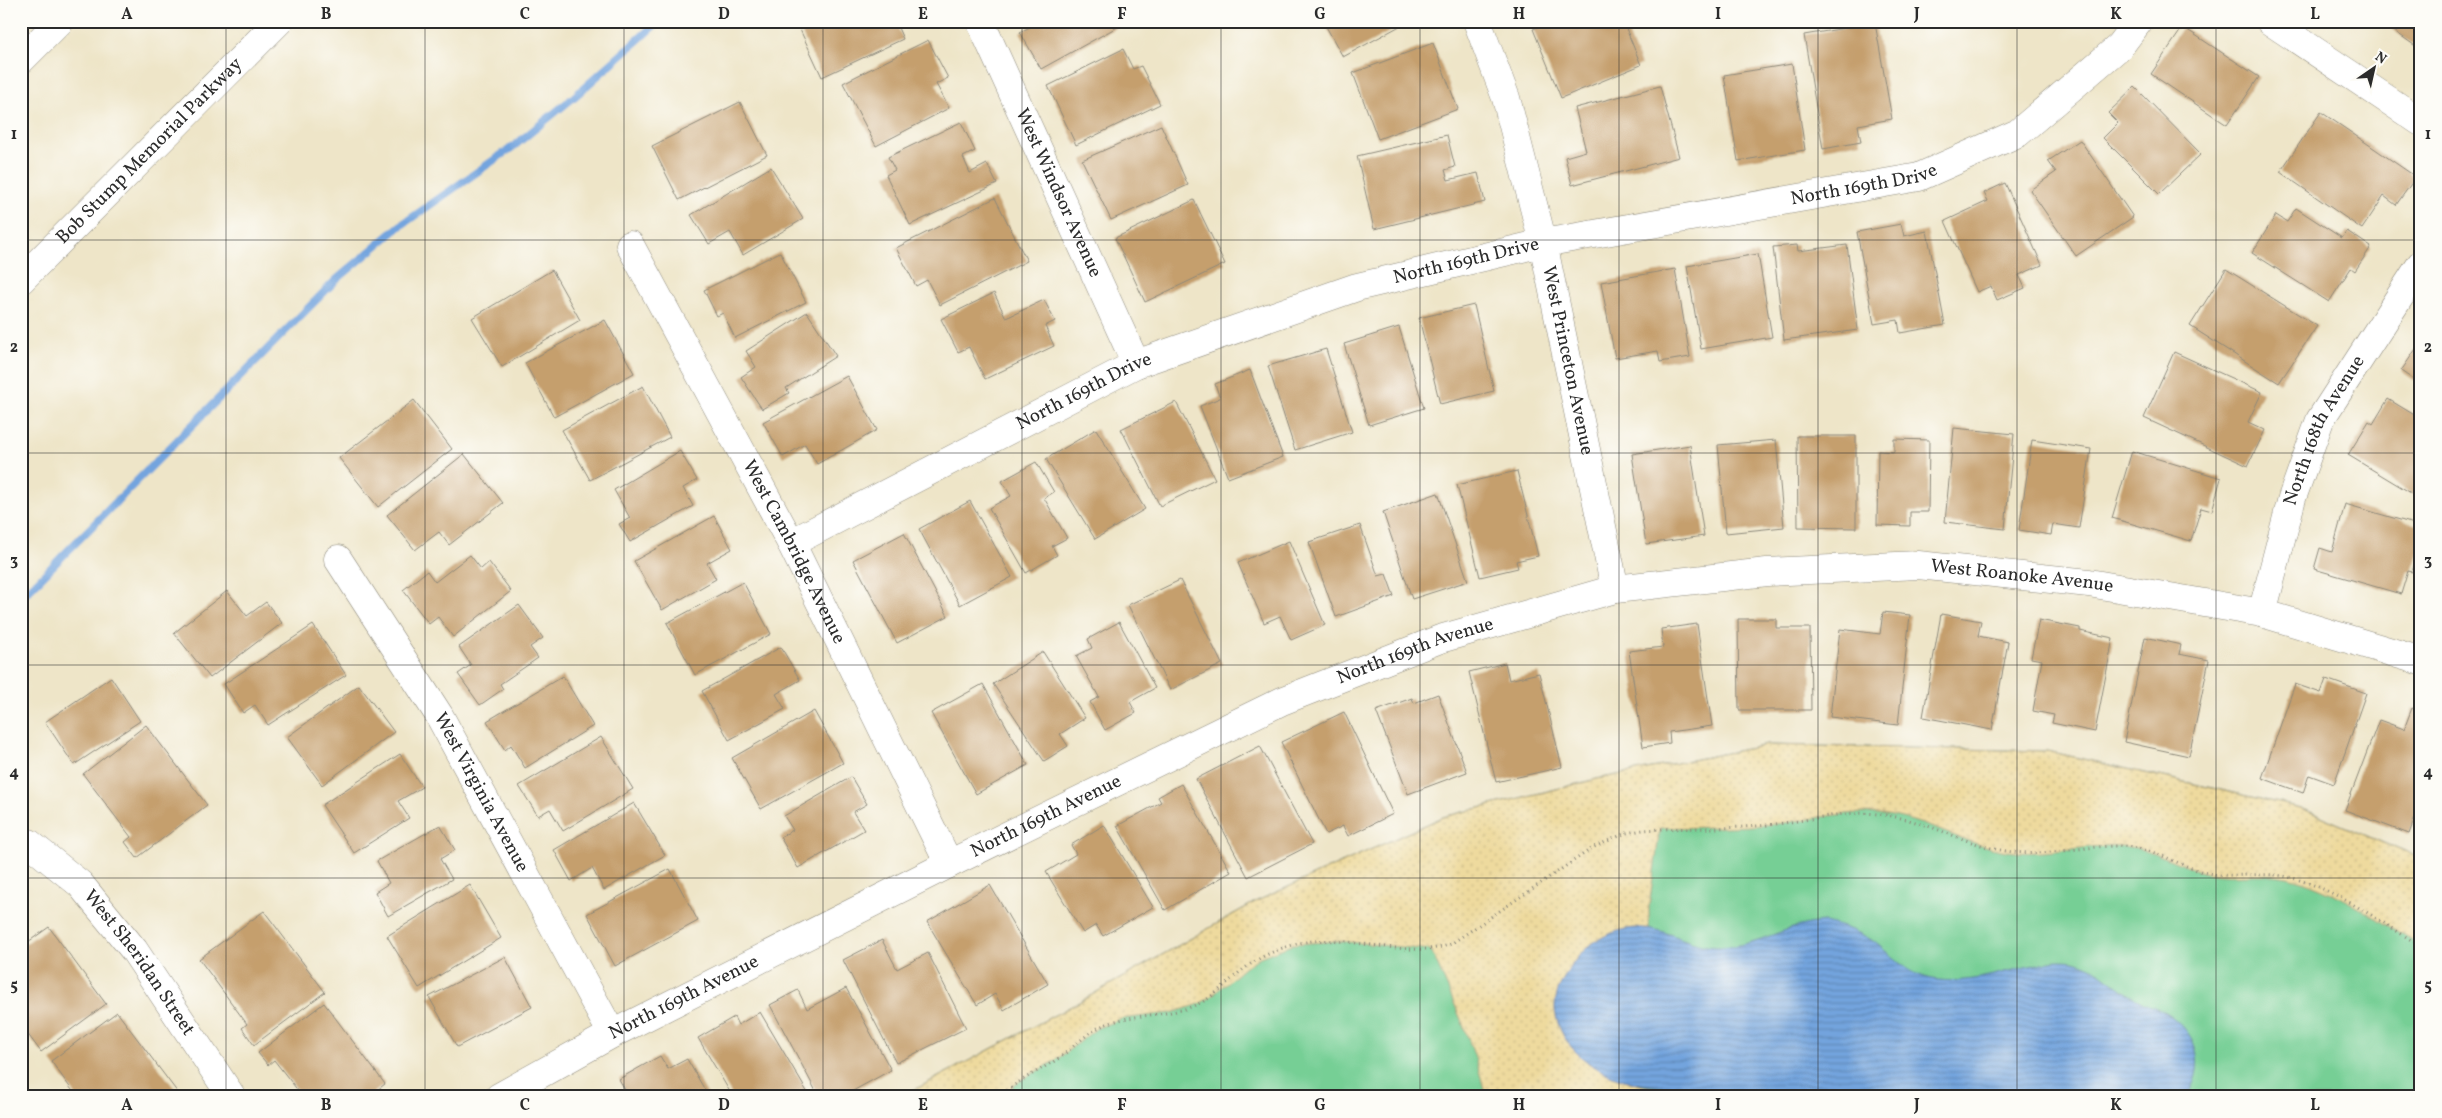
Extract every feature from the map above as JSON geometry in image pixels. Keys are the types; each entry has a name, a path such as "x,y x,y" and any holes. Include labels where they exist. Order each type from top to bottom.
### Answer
{"main road":[{"path":"21,60 60,21"},
{"name":"Bob Stump Memorial Parkway","path":"21,280 279,21"},
{"name":"West Windsor Avenue","path":"980,21 1136,364"},
{"name":"West Princeton Avenue","path":"1477,21 1506,98 1543,243 1615,589"},
{"name":"North 169th Drive","path":"791,543 1136,364 1357,287 1543,243 1920,177 2018,133 2120,46 2139,21"},
{"path":"2270,21 2421,122"},
{"name":"West Cambridge Avenue","path":"630,245 791,543 949,864"},
{"name":"North 168th Avenue","path":"2262,613 2292,498 2320,420 2421,264"},
{"name":"West Virginia Avenue","path":"338,559 439,715 612,1034"},
{"name":"West Roanoke Avenue","path":"1615,589 1767,572 1918,565 2089,583 2262,613 2421,661"},
{"name":"North 169th Avenue","path":"499,1097 612,1034 949,864 1282,701 1440,639 1615,589"},
{"name":"West Sheridan Street","path":"29,843 80,884 134,950 232,1097"}],"path":[{"path":"999,1097 1022,1079 1055,1061 1097,1028 1121,1019 1170,1013 1197,1005 1208,999 1245,968 1277,950 1313,941 1340,941 1431,950 1451,944 1594,847 1626,833 1642,830 1776,824 1826,816 1868,813 1905,819 1968,841 2011,852 2047,853 2098,847 2134,847 2150,850 2212,874 2234,876 2274,874 2305,882 2327,891 2421,946"}],"green space":[{"path":"1767,745 2047,751 2301,808 2421,859 2421,1097 901,1097 1083,1000 1255,902 1443,817 1597,779"}],"sand":[{"path":"1767,745 2047,751 2301,808 2421,859 2421,946 2356,906 2304,882 2277,875 2218,875 2208,873 2134,847 2109,846 2028,853 1998,850 1902,818 1858,813 1761,825 1660,828 1649,907 1649,929 1630,929 1577,958 1558,991 1588,1063 1615,1076 1644,1086 1664,1089 1717,1091 1749,1097 1486,1097 1469,1040 1431,950 1339,941 1294,944 1260,957 1245,967 1208,999 1197,1005 1171,1013 1121,1019 1097,1028 1055,1061 1023,1079 999,1097 901,1097 1083,1000 1255,902 1443,817 1597,779"}],"water":[{"path":"1824,922 1862,934 1908,969 1933,979 1970,979 2056,960 2082,963 2099,972 2143,1003 2163,1011 2184,1028 2196,1048 2198,1060 2193,1084 2186,1097 1749,1097 1713,1090 1660,1087 1625,1080 1608,1074 1589,1063 1573,1049 1566,1040 1557,1021 1555,1004 1562,981 1572,965 1589,946 1611,933 1635,928 1648,928 1699,944 1722,947 1748,943 1797,927"}],"building":[{"path":"796,21 895,21 903,39 822,77"},
{"path":"1027,21 1117,21 1119,26 1041,69 1020,32 1030,27"},
{"path":"1323,21 1409,21 1343,57"},
{"path":"1552,21 1623,21 1641,65 1561,98 1533,29"},
{"path":"2395,21 2421,21 2421,50 2390,28"},
{"path":"1875,23 1892,119 1858,125 1861,142 1823,149 1804,35"},
{"path":"2183,27 2259,77 2227,125 2151,74"},
{"path":"928,40 948,78 936,84 949,108 876,146 843,83"},
{"path":"1433,43 1458,109 1378,139 1353,73"},
{"path":"1123,49 1133,69 1141,66 1160,104 1076,145 1048,86"},
{"path":"1792,64 1805,150 1738,161 1724,75"},
{"path":"1660,86 1679,157 1572,185 1565,157 1586,151 1575,108"},
{"path":"2135,87 2201,154 2159,194 2103,138 2118,123 2108,113"},
{"path":"740,102 767,155 679,200 652,146"},
{"path":"2321,112 2416,177 2396,205 2384,196 2362,229 2280,172"},
{"path":"961,122 975,151 963,157 970,173 987,164 997,184 910,225 886,175 895,170 888,157"},
{"path":"1161,125 1188,185 1111,220 1082,160"},
{"path":"1447,135 1455,167 1445,170 1448,180 1478,173 1485,202 1374,229 1357,156"},
{"path":"2080,140 2133,217 2076,256 2030,190 2056,172 2048,161"},
{"path":"771,167 803,219 743,255 730,232 709,244 691,215"},
{"path":"2005,183 2042,265 2019,275 2025,288 1997,300 1991,286 1977,292 1945,221 1988,201 1984,193"},
{"path":"995,198 1027,261 940,305 927,280 916,286 896,248"},
{"path":"1194,200 1225,264 1145,302 1115,238"},
{"path":"2296,208 2342,238 2347,231 2371,247 2355,271 2351,268 2329,302 2252,253 2276,215 2287,222"},
{"path":"1901,224 1904,236 1927,231 1945,325 1900,333 1898,320 1874,324 1857,232"},
{"path":"1797,245 1798,251 1847,245 1858,330 1784,340 1773,247"},
{"path":"780,252 806,302 735,338 723,313 717,316 704,290"},
{"path":"1758,254 1772,337 1701,349 1687,266"},
{"path":"1675,269 1690,357 1660,362 1658,351 1615,358 1601,282"},
{"path":"2226,269 2317,326 2279,383 2190,326"},
{"path":"552,270 580,320 502,367 472,318"},
{"path":"994,293 1006,318 1044,300 1055,321 1045,326 1054,346 985,379 969,347 958,352 941,319"},
{"path":"1474,305 1494,391 1440,404 1419,318"},
{"path":"807,312 836,356 786,388 789,393 762,409 741,377 756,367 746,351"},
{"path":"605,320 634,373 554,417 525,363"},
{"path":"1399,327 1424,408 1369,425 1344,344"},
{"path":"2418,346 2421,347 2421,385 2401,371"},
{"path":"1326,349 1352,432 1295,450 1268,366"},
{"path":"2174,352 2262,392 2248,422 2265,430 2248,466 2144,418"},
{"path":"1250,370 1283,457 1228,478 1200,406 1220,398 1215,384"},
{"path":"847,376 877,430 817,464 805,444 783,457 763,422"},
{"path":"643,386 670,437 590,480 562,430"},
{"path":"2388,399 2421,419 2421,499 2348,455 2369,421 2373,424"},
{"path":"414,400 452,449 378,507 339,458"},
{"path":"1176,402 1215,479 1160,506 1121,429"},
{"path":"1954,428 2014,434 2005,529 1945,522"},
{"path":"1096,429 1145,509 1095,539 1046,459"},
{"path":"1797,436 1856,436 1856,528 1798,527"},
{"path":"1894,439 1929,440 1928,512 1910,512 1910,526 1877,525 1878,451 1894,452"},
{"path":"1776,440 1784,527 1726,533 1718,445"},
{"path":"2032,440 2091,449 2079,528 2053,524 2051,535 2019,530"},
{"path":"1690,445 1704,536 1646,544 1632,454"},
{"path":"680,451 697,480 683,488 693,506 630,542 619,524 630,518 614,490"},
{"path":"2132,451 2221,478 2212,511 2201,508 2191,541 2112,518"},
{"path":"464,454 503,503 449,545 439,532 415,550 387,515"},
{"path":"1036,462 1054,492 1044,498 1067,538 1052,546 1057,555 1026,573 989,508 1011,496 1002,481"},
{"path":"1517,471 1538,556 1516,561 1518,568 1480,577 1457,485"},
{"path":"1438,493 1468,581 1412,599 1383,512"},
{"path":"970,501 1012,577 960,605 919,529"},
{"path":"2345,504 2421,526 2421,543 2412,572 2408,571 2401,594 2314,569 2320,548 2332,552"},
{"path":"714,516 732,549 707,563 716,579 662,610 634,561"},
{"path":"1360,525 1378,576 1386,574 1394,596 1336,617 1309,542"},
{"path":"904,533 948,616 897,643 853,560"},
{"path":"1289,541 1325,625 1291,640 1280,616 1264,623 1238,563"},
{"path":"470,555 481,569 489,562 511,591 453,637 438,617 429,624 403,590 427,571 435,582"},
{"path":"1180,580 1222,664 1170,690 1128,605"},
{"path":"743,582 771,634 695,675 667,623"},
{"path":"227,591 247,616 266,602 282,623 210,678 174,633"},
{"path":"519,605 543,638 530,647 538,658 500,684 503,689 480,705 458,674 471,665 459,647"},
{"path":"1883,612 1910,615 1898,725 1830,717 1840,629 1880,634"},
{"path":"1941,614 1981,621 1978,636 2008,642 1992,730 1923,717"},
{"path":"1738,619 1776,619 1776,628 1810,628 1811,710 1739,710"},
{"path":"2039,620 2080,628 2080,631 2113,638 2095,732 2052,723 2054,715 2033,711 2042,660 2031,658"},
{"path":"1119,622 1155,688 1130,702 1136,713 1105,730 1090,702 1099,697 1076,656 1092,648 1088,639"},
{"path":"1697,624 1712,726 1669,732 1670,743 1643,747 1629,651 1663,647 1661,629"},
{"path":"313,625 346,675 268,725 255,705 243,713 224,684"},
{"path":"2145,637 2181,645 2179,654 2209,660 2189,756 2124,742"},
{"path":"781,647 800,680 776,694 785,709 729,740 702,691"},
{"path":"1043,652 1085,718 1060,734 1068,746 1044,761 993,684"},
{"path":"1505,663 1509,680 1539,673 1562,767 1496,782 1469,672"},
{"path":"563,676 593,726 525,768 511,745 505,750 487,721"},
{"path":"111,677 140,721 74,765 45,722"},
{"path":"2326,679 2366,693 2334,784 2309,775 2303,793 2262,778 2295,684 2321,693"},
{"path":"983,684 1028,765 976,794 931,713"},
{"path":"359,685 394,732 322,785 287,737"},
{"path":"1438,694 1467,772 1408,794 1376,711 1412,698 1414,703"},
{"path":"2412,708 2421,712 2421,802 2409,834 2345,810 2379,720 2404,729"},
{"path":"814,711 843,763 761,809 732,758"},
{"path":"1344,712 1393,814 1348,836 1343,826 1326,834 1281,742"},
{"path":"146,725 207,805 137,858 125,842 131,837 83,774"},
{"path":"601,737 633,789 563,831 550,809 538,816 519,786"},
{"path":"1260,746 1312,844 1248,877 1196,779"},
{"path":"400,754 422,787 398,801 409,818 354,853 322,805"},
{"path":"851,777 867,804 853,812 864,830 798,868 780,837 793,830 784,816"},
{"path":"1181,784 1231,872 1165,910 1117,826 1161,802 1158,797"},
{"path":"634,803 665,855 604,890 592,868 571,881 554,850"},
{"path":"440,825 455,850 440,859 452,879 388,916 375,892 389,883 377,861"},
{"path":"1104,825 1153,907 1103,936 1096,925 1083,933 1046,872 1076,854 1071,845"},
{"path":"670,869 698,921 615,966 587,914"},
{"path":"470,885 501,938 419,988 387,936"},
{"path":"990,885 1048,984 1004,1010 995,994 977,1005 927,922"},
{"path":"264,911 325,992 254,1045 242,1028 247,1024 199,959"},
{"path":"49,927 106,1004 41,1052 21,1025 21,947"},
{"path":"882,940 897,969 928,953 966,1028 896,1063 843,960"},
{"path":"505,957 532,1007 457,1047 429,997"},
{"path":"846,988 891,1070 842,1097 819,1097 770,1005 798,990 807,1009"},
{"path":"324,1003 385,1084 368,1097 303,1097 274,1060 268,1065 258,1053"},
{"path":"117,1012 178,1093 173,1097 77,1097 51,1061"},
{"path":"760,1012 809,1095 805,1097 733,1097 698,1038 734,1017 738,1025"},
{"path":"660,1056 668,1069 687,1059 709,1097 629,1097 619,1079"},
{"path":"613,1090 616,1097 600,1097"}],"waterway":[{"path":"21,598 335,281 400,226 514,146 574,97 659,21"}]}
